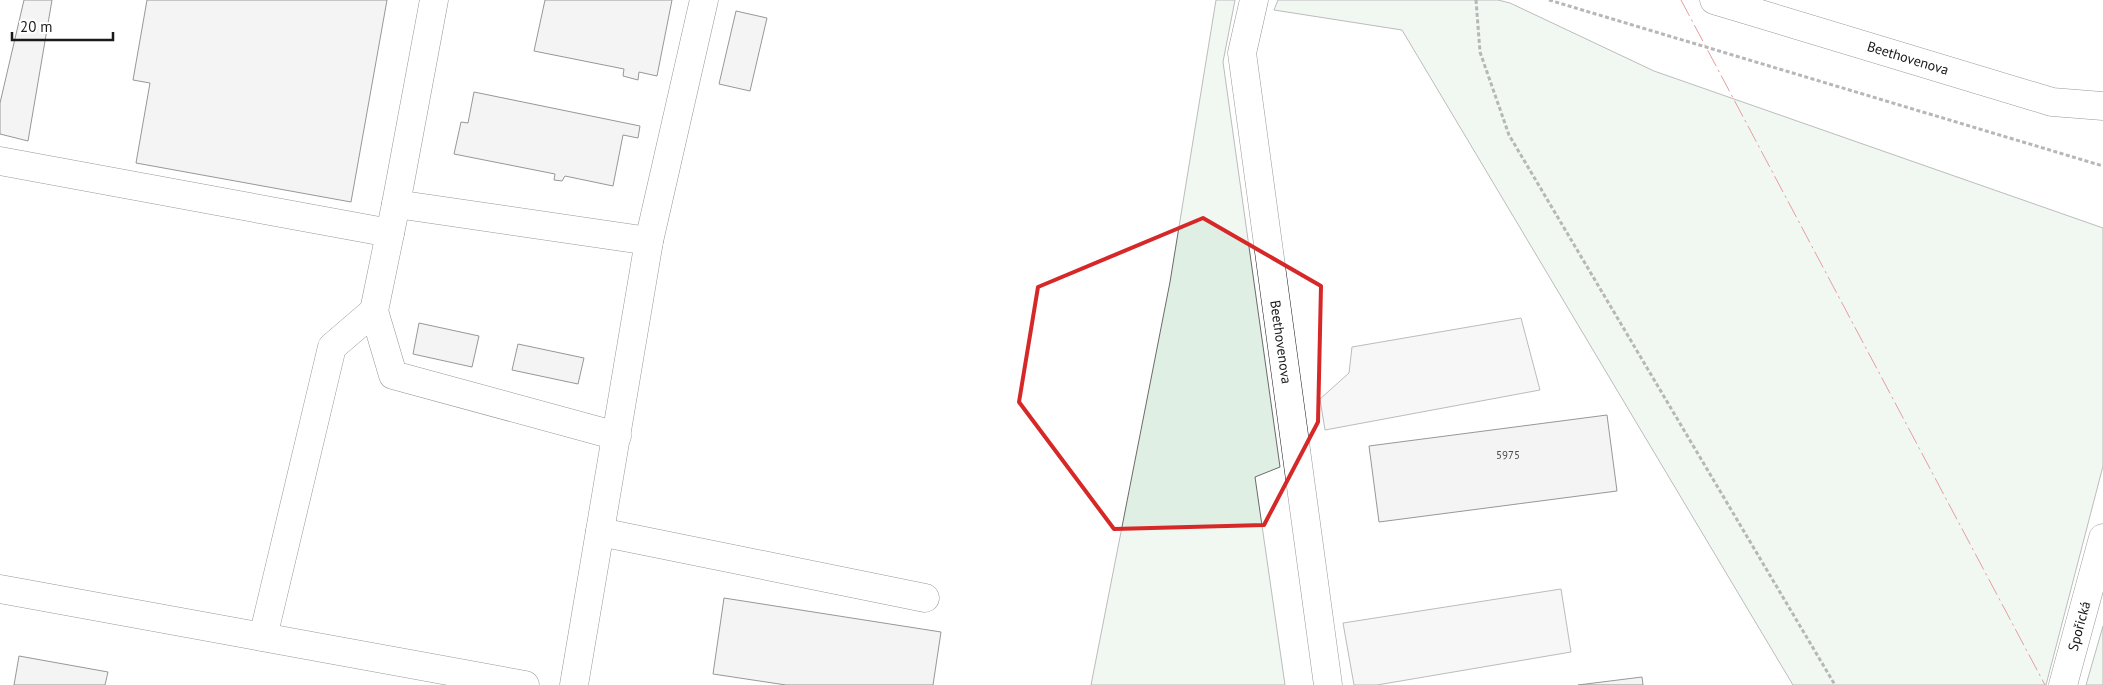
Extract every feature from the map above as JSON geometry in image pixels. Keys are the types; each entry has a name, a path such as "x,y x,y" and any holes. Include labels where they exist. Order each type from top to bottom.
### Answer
{"street":[{"path":"434,0 374,311 393,374 617,436"},
{"path":"574,685 649,242 704,0"},
{"name":"Beethovenova","path":"1254,0 1242,53 1328,685"},
{"name":"Beethovenova","path":"1714,0 2052,102 2103,106"},
{"path":"0,161 390,233"},
{"path":"396,204 649,242"},
{"path":"263,637 332,347 374,311"},
{"path":"600,532 925,598"},
{"name":"Spořická","path":"2063,685 2103,538"},
{"path":"0,589 525,685"}],"path":[{"path":"1476,0 1480,52 1509,135 1835,685"},
{"path":"1549,0 2103,166"}],"highlighted area":[{"path":"1203,218 1321,286 1318,422 1264,525 1114,529 1019,402 1038,287"}],"green space":[{"path":"1216,0 1235,0 1223,62 1280,467 1255,477 1285,685 1091,685 1170,282"},
{"path":"1278,0 1498,0 1510,3 1654,71 2103,228 2103,466 2046,685 1793,685 1402,30 1274,10"},
{"path":"2103,626 2103,685 2086,685"}],"shaded area":[{"path":"1521,318 1540,390 1325,430 1320,399 1349,373 1352,347"},
{"path":"1561,589 1571,652 1377,685 1354,685 1343,623"}],"building":[{"path":"24,0 52,0 28,141 0,134 0,103"},
{"path":"147,0 387,0 351,202 136,163 150,83 133,80"},
{"path":"545,0 672,0 657,76 639,72 638,80 623,76 624,69 534,51"},
{"path":"736,11 767,18 750,91 719,84"},
{"path":"474,92 640,126 638,138 623,135 613,186 565,176 562,181 554,180 555,174 454,154 461,122 468,123"},
{"path":"419,323 479,336 472,367 413,354"},
{"path":"518,344 584,358 578,384 512,370"},
{"path":"1607,415 1617,491 1379,522 1369,446"},
{"path":"724,598 941,632 933,685 786,685 713,674"},
{"path":"19,656 108,672 105,685 14,685"},
{"path":"1642,677 1643,685 1578,685"}],"power":[{"path":"1681,0 2045,685"}]}
